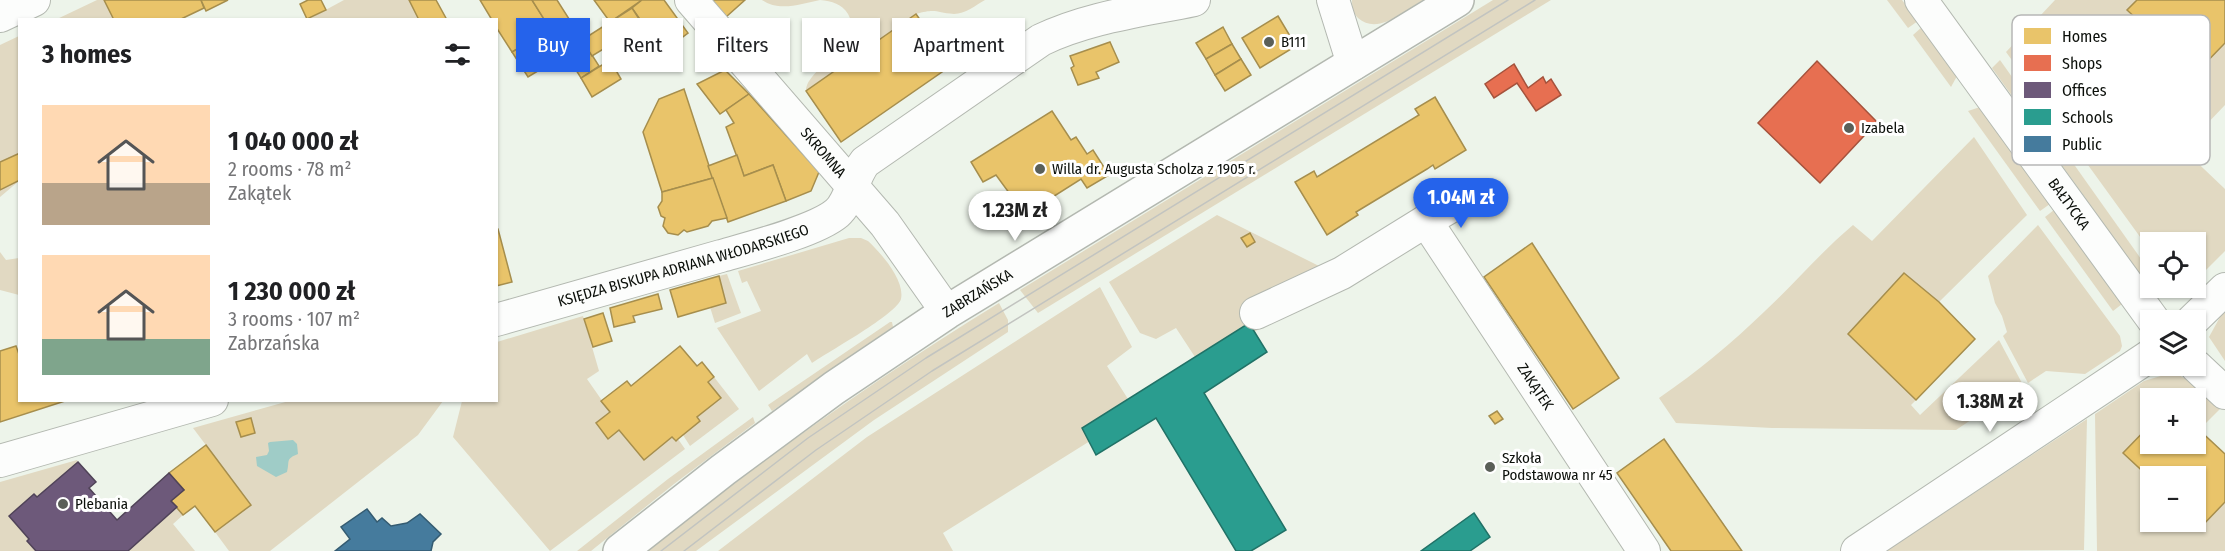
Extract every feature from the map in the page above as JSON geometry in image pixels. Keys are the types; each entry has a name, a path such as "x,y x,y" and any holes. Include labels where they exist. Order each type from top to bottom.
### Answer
{"street":[{"path":"0,16 34,0"},
{"name":"SKROMNA","path":"691,0 885,224 947,312"},
{"path":"851,187 859,169 872,156 1041,40 1064,29 1090,21 1194,0"},
{"path":"1333,0 1353,63"},
{"name":"ZABRZAŃSKA","path":"620,551 723,470 834,388 947,312 1457,0"},
{"name":"BAŁTYCKA","path":"1921,0 2012,125"},
{"name":"BAŁTYCKA","path":"2041,165 2146,310"},
{"name":"KSIĘDZA BISKUPA ADRIANA WŁODARSKIEGO","path":"498,319 800,231 838,212 844,205 851,187"},
{"path":"1256,313 1342,273 1470,195"},
{"name":"ZAKĄTEK","path":"1426,221 1644,551"},
{"path":"2203,310 2225,289"},
{"path":"1857,551 2140,362"},
{"path":"2206,375 2225,393"},
{"path":"0,461 205,402"}],"shaded area":[{"path":"97,0 104,0 113,18 59,18"},
{"path":"344,0 409,0 418,18 311,18"},
{"path":"762,0 820,0 798,5 776,6"},
{"path":"820,0 985,0 958,14 933,11 916,14 910,18 892,18 892,31 880,39 880,18 849,18 840,5"},
{"path":"1352,0 1423,0 1392,20 1374,24 1366,23 1358,18 1353,10"},
{"path":"1493,0 1551,0 1038,313 1020,290"},
{"path":"1887,0 1902,0 1918,21 1908,28"},
{"path":"2055,0 2137,0 2127,10 2132,15 2041,15"},
{"path":"1922,27 1957,76 1951,87 1913,35"},
{"path":"18,36 18,182 0,197 0,45"},
{"path":"2225,43 2225,105 2210,121 2210,59"},
{"path":"2012,46 2012,60 2006,52"},
{"path":"2000,60 2012,77 2012,96 1992,68"},
{"path":"833,72 806,91 809,82 816,73"},
{"path":"1980,107 2012,151 2012,165 2022,165 2050,204 2040,211 1968,111"},
{"path":"1974,137 2027,215 1939,302 1904,273 1848,334 1916,400 1911,405 1920,415 1999,340 2023,385 1956,430 1772,428 1676,423 1659,398 1740,334 1853,225 1872,241"},
{"path":"2062,165 2074,165 2140,257 2140,274"},
{"path":"2088,165 2200,165 2225,189 2225,251 2206,270 2206,232 2140,232 2140,237"},
{"path":"2054,210 2122,304 2113,311 2045,217"},
{"path":"1217,215 1331,272 1282,316 1254,332 1195,357 1176,328 1156,339 1140,333 1109,282"},
{"path":"2038,225 2120,336 2122,346 2120,351 2085,374 2046,371 2028,383 2003,336 2007,332 1995,303 1988,276"},
{"path":"849,238 861,238 868,241 891,267 901,292 901,299 897,306 812,363 807,354 759,391 717,328 761,311 747,281 742,283 738,271"},
{"path":"0,252 6,260 18,258 18,295 0,290"},
{"path":"727,274 741,313 715,323 710,307 719,276"},
{"path":"1100,287 1132,347 1107,366 1128,399 1082,428 1090,441 943,533 953,551 718,551 867,437"},
{"path":"999,303 1008,320 1008,332 874,420 696,551 648,551 819,421"},
{"path":"2225,308 2225,361 2209,337"},
{"path":"583,316 599,371 587,379 610,412 596,424 608,439 619,430 644,460 672,437 675,441 678,439 685,449 550,551 453,437 462,402 498,402 498,342"},
{"path":"890,322 893,327 772,411 768,405"},
{"path":"2161,376 2181,376 2199,388 2140,388 2140,435 2123,453 2140,469 2140,532 2206,532 2206,522 2225,502 2225,551 2097,551 2095,414 2144,381"},
{"path":"714,377 739,409 690,446 683,435 700,421 697,417 721,398 708,382"},
{"path":"2206,394 2221,408 2206,423"},
{"path":"285,402 442,402 418,435 270,551 229,551 215,532 251,505 193,428"},
{"path":"753,417 755,423 591,551 577,551 668,479"},
{"path":"2087,419 2084,550 1886,551"},
{"path":"77,460 78,462 37,497 34,494 9,516 36,551 0,551 0,482"},
{"path":"177,507 183,515 173,524 195,551 128,551"}],"water":[{"path":"293,440 297,444 298,454 290,459 287,472 276,477 257,466 256,457 267,455 268,443"}],"building: Homes":[{"path":"104,0 201,0 204,8 183,18 113,18"},
{"path":"201,0 228,0 206,11"},
{"path":"308,0 321,0 326,10 307,18 300,4"},
{"path":"409,0 436,0 446,18 418,18"},
{"path":"480,0 532,0 543,18 516,18 516,50 512,52 498,30 498,18 491,18"},
{"path":"532,0 557,0 568,18 543,18"},
{"path":"594,0 642,0 616,18 607,18"},
{"path":"642,0 664,0 677,18 639,18 632,8"},
{"path":"711,0 745,0 726,17"},
{"path":"2137,0 2225,0 2225,43 2210,59 2210,15 2132,15 2127,10"},
{"path":"632,8 638,18 616,18"},
{"name":"B111","path":"1278,16 1296,46 1260,68 1242,38"},
{"path":"683,26 688,33 683,37"},
{"path":"602,27 602,50 592,56 590,53 590,35"},
{"path":"1223,27 1232,44 1206,59 1196,43"},
{"path":"892,31 892,72 942,72 841,142 806,91 833,72 880,72 880,39"},
{"path":"1110,42 1119,62 1096,72 1099,78 1078,85 1071,68 1074,66 1070,56"},
{"path":"1232,44 1241,59 1215,75 1206,59"},
{"path":"590,52 599,66 590,72"},
{"path":"1241,59 1251,75 1225,91 1215,75"},
{"path":"602,65 602,72 617,72 621,79 592,97 581,78"},
{"path":"525,72 536,72 528,77"},
{"path":"577,72 590,72 581,78"},
{"path":"721,72 727,72 749,94 720,114 697,84"},
{"path":"684,89 713,178 662,192 643,132 659,99"},
{"path":"749,94 819,172 811,191 786,201 773,165 744,176 726,127 734,123 726,110"},
{"path":"1435,97 1466,150 1435,169 1433,165 1356,212 1358,215 1327,235 1295,182 1314,171 1317,177 1419,115 1415,109"},
{"name":"Willa dr. Augusta Scholza z 1905 r.","path":"1052,111 1071,140 1076,137 1087,154 1093,150 1109,175 1087,188 1081,179 1051,198 1053,201 1026,216 996,175 983,182 971,162"},
{"path":"18,154 18,181 0,190 0,162"},
{"path":"737,155 744,176 773,165 786,201 728,222 708,166"},
{"path":"713,178 727,218 712,221 708,226 687,232 684,230 678,235 668,233 663,226 665,218 661,216 658,207 662,201 662,192"},
{"path":"498,229 512,282 498,286"},
{"path":"1250,233 1255,242 1247,247 1241,238"},
{"path":"1532,243 1619,378 1573,409 1484,277"},
{"path":"1904,273 1939,302 1975,339 1916,400 1848,334"},
{"path":"719,276 726,303 678,317 670,290"},
{"path":"658,294 662,309 633,316 635,322 614,327 610,308"},
{"path":"603,313 612,341 593,347 584,319"},
{"path":"16,346 18,352 18,402 62,402 0,422 0,351"},
{"path":"680,346 697,366 702,362 714,377 708,382 721,398 697,417 700,421 676,441 672,437 644,460 619,430 608,439 596,423 610,412 601,401 627,381 631,386"},
{"path":"1497,411 1503,419 1495,424 1489,416"},
{"path":"251,418 255,433 241,437 236,422"},
{"path":"2140,435 2140,454 2206,454 2206,436 2225,454 2225,502 2206,522 2206,466 2140,466 2140,469 2123,453"},
{"path":"1664,439 1742,551 1671,551 1617,473"},
{"path":"206,445 251,505 215,532 195,506 183,515 171,501 184,490 169,473"}],"building: Shops":[{"path":"1817,61 1877,122 1820,183 1758,123"},
{"path":"1514,64 1528,88 1543,77 1546,83 1551,79 1561,95 1536,111 1517,83 1494,98 1485,84"}],"building: Offices":[{"name":"Plebania","path":"78,462 96,482 89,488 117,520 169,473 184,490 171,501 177,507 128,551 36,551 9,516 34,494 37,497"}],"building: Schools":[{"path":"1249,323 1267,352 1204,393 1286,530 1251,551 1236,551 1156,418 1096,455 1082,428"},
{"path":"1474,513 1490,537 1470,551 1421,551"}],"building: Public":[{"path":"367,509 377,522 382,518 391,526 407,523 420,514 441,534 433,542 431,551 335,551 350,539 341,527"}],"tram line":[{"path":"661,551 808,438 926,358 1508,0"},
{"path":"684,551 816,450 932,371 1535,0"}],"place":[{"name":"B111","path":"1269,42"},
{"name":"Izabela","path":"1849,128"},
{"name":"Willa dr. Augusta Scholza z 1905 r.","path":"1040,169"},
{"name":"Szkoła Podstawowa nr 45","path":"1490,467"},
{"name":"Plebania","path":"63,504"}]}
